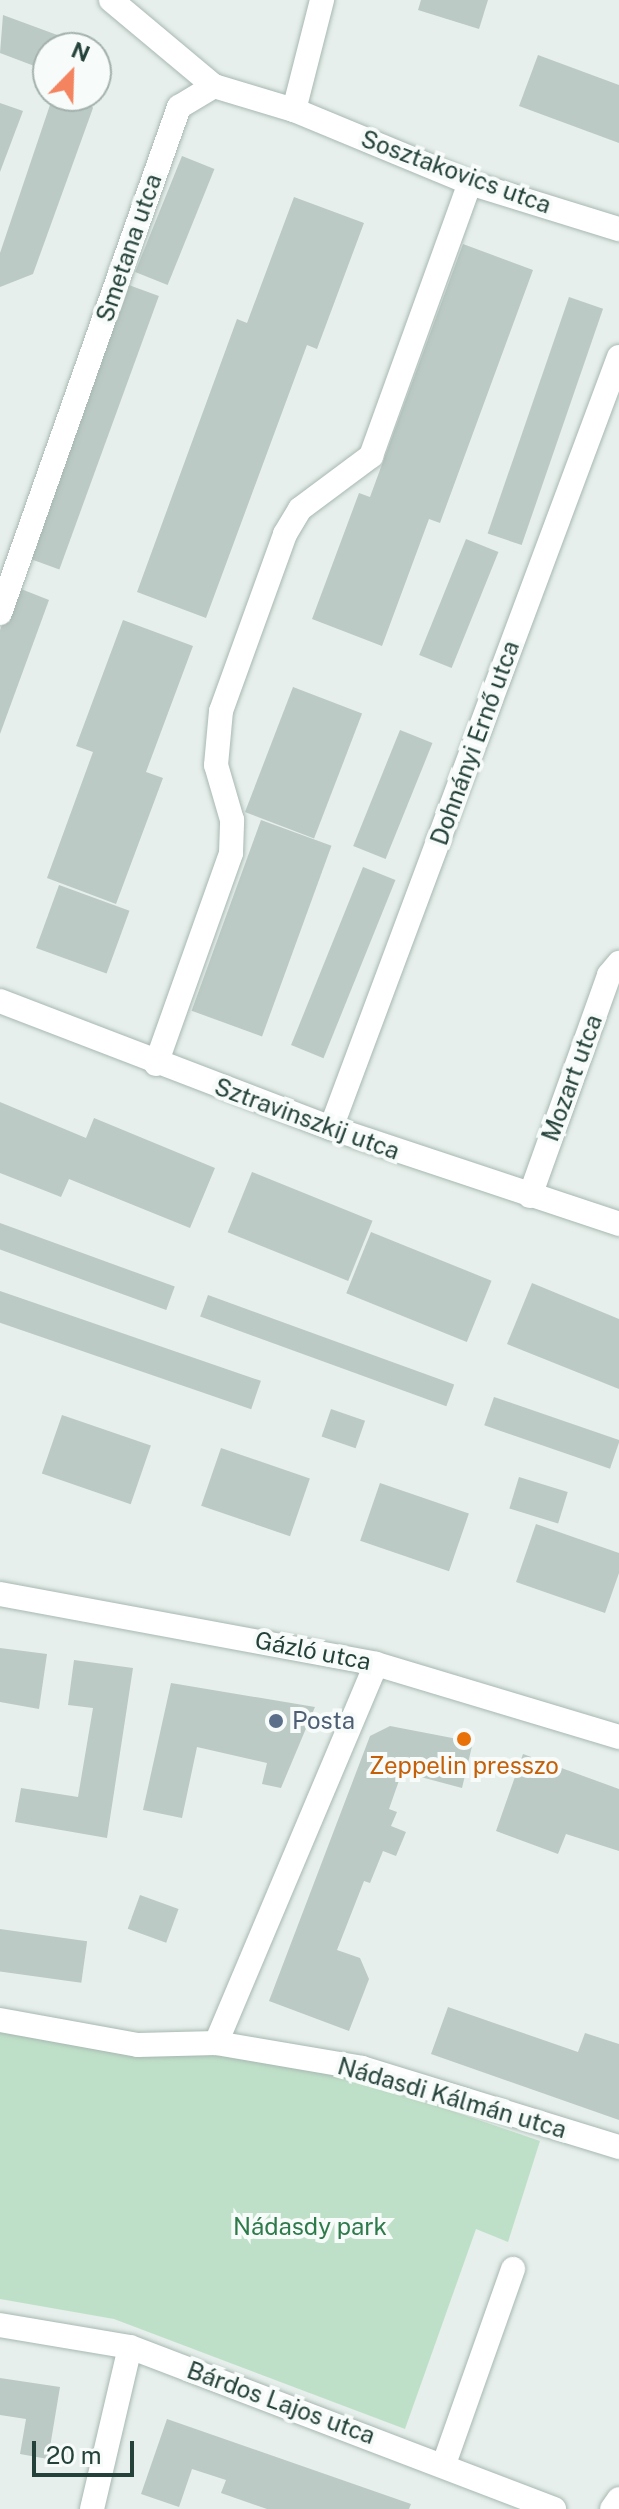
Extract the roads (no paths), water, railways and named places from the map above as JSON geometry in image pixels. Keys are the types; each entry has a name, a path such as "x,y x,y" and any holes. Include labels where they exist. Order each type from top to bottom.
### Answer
{"street":[{"path":"111,0 214,86 294,110 322,0"},
{"name":"Smetana utca","path":"1,605 179,107 214,86"},
{"name":"Sosztakovics utca","path":"294,110 470,183 619,229"},
{"path":"156,1064 231,853 232,820 216,765 227,697 285,534 300,509 371,456 470,183"},
{"name":"Dohnányi Ernő utca","path":"331,1128 619,357"},
{"name":"Mozart utca","path":"530,1196 609,975 619,963"},
{"name":"Sztravinszkij utca","path":"0,1001 156,1064 331,1128 619,1224"},
{"name":"Gázló utca","path":"0,1594 376,1664 619,1737"},
{"path":"216,2043 376,1664"},
{"name":"Nádasdi Kálmán utca","path":"0,2020 138,2045 216,2043 362,2068 619,2147"},
{"path":"444,2464 513,2269"},
{"name":"Bárdos Lajos utca","path":"0,2325 130,2347 444,2464 554,2509"},
{"path":"92,2509 130,2347"},
{"path":"612,2509 619,2499"}],"place":[{"name":"Posta","path":"276,1721"},
{"name":"Zeppelin presszo","path":"464,1739"}],"park label":[{"name":"Nádasdy park","path":"310,2227"}]}
